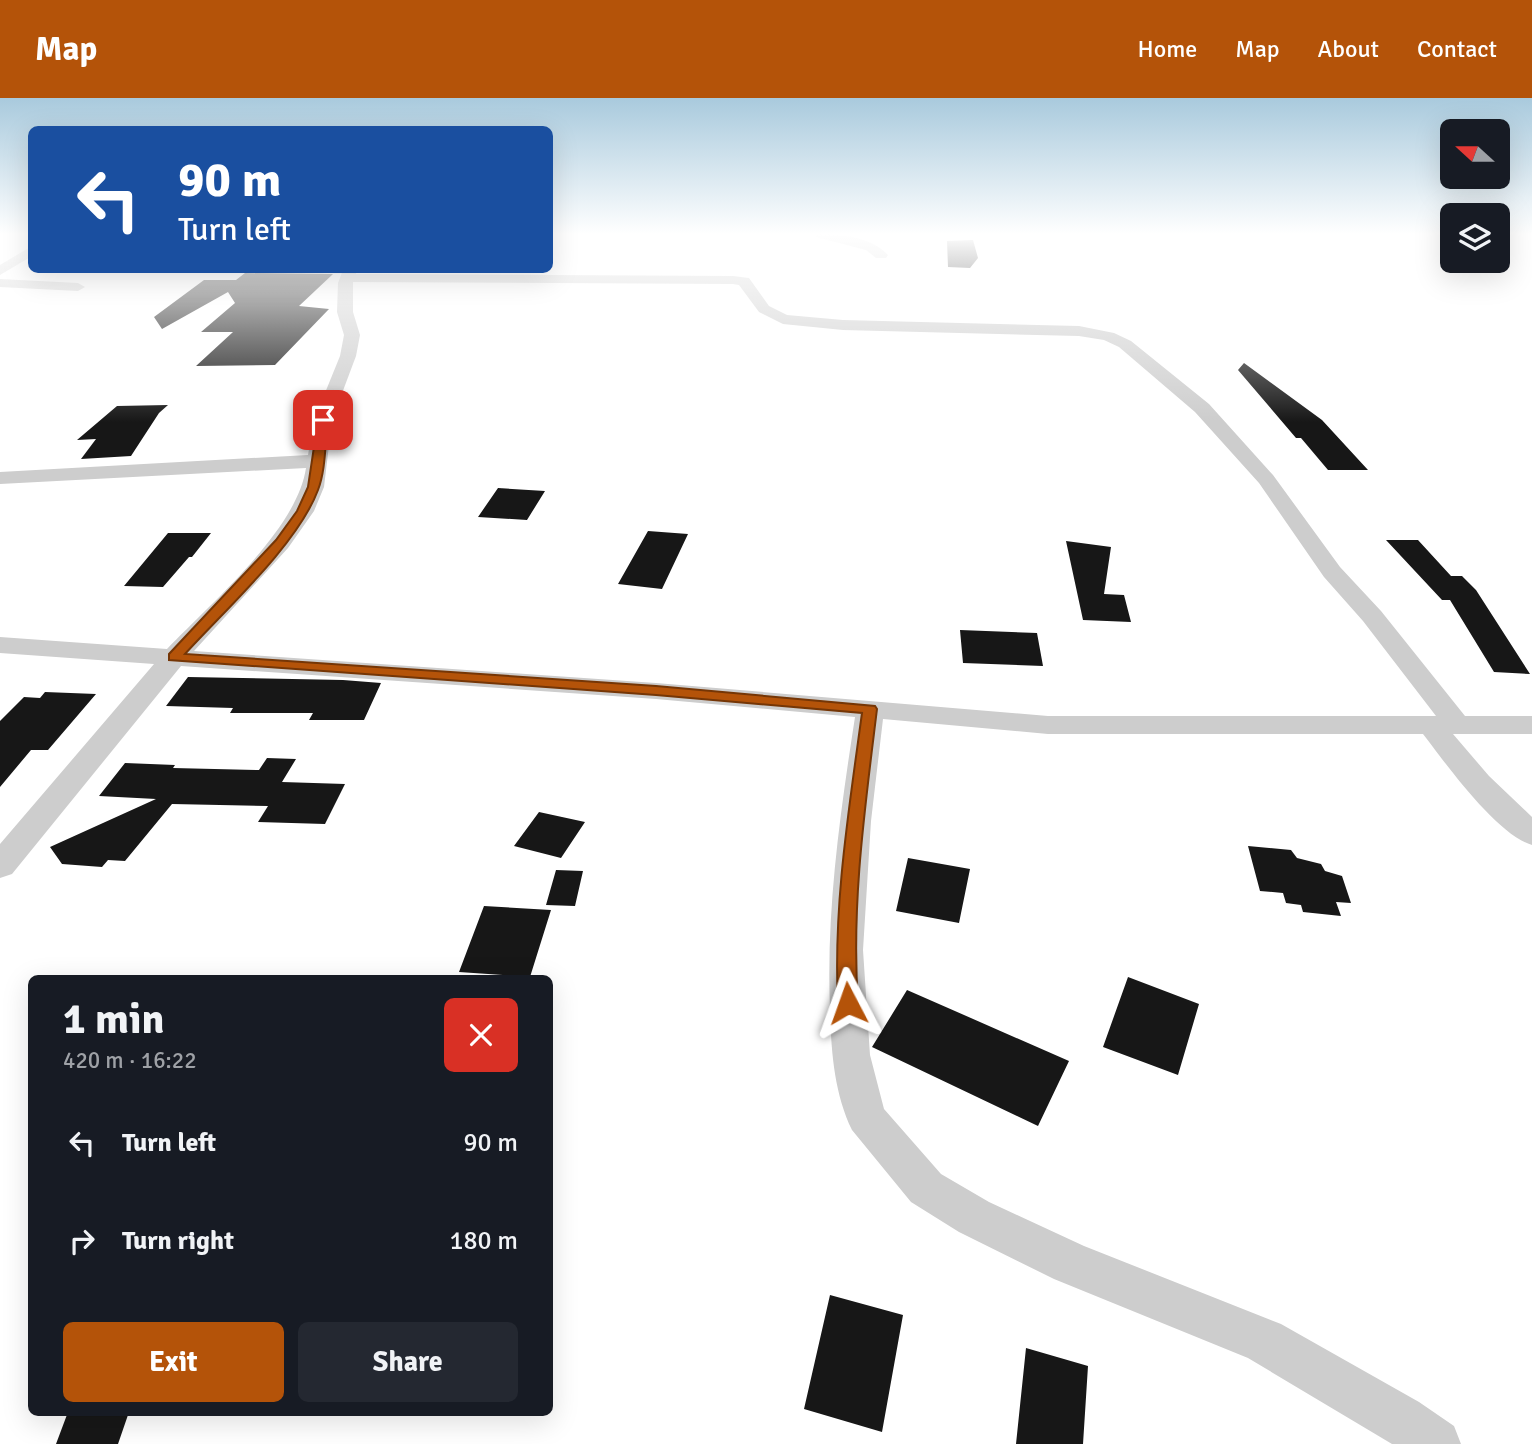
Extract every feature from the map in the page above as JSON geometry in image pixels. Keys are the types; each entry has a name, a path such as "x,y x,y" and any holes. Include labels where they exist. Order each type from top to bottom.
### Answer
{"street":[{"path":"0,866 174,657 280,543 303,511 314,487 323,420 348,356 352,335 345,312 346,297"},
{"path":"755,297 764,309 783,319 843,325 1079,331 1115,338 1140,354 1193,399 1266,478 1332,572 1372,616 1444,725 1467,772 1501,809 1532,834"},
{"path":"0,478 317,461"},
{"path":"0,645 656,691 1048,725 1532,725"},
{"path":"870,709 855,821 845,950 851,1055 866,1117 926,1188 974,1217 1070,1263 1264,1341 1401,1420 1436,1444"}],"building":[{"path":"181,297 219,297 162,329 154,317"},
{"path":"231,297 309,297 299,306 329,309 275,365 196,366 233,332 201,332 235,303"},
{"path":"1244,363 1322,420 1368,470 1328,470 1301,438 1296,438 1238,370"},
{"path":"168,405 159,413 131,456 81,459 96,439 77,440 117,406"},
{"path":"498,488 545,491 527,520 478,517"},
{"path":"648,531 688,534 662,589 618,584"},
{"path":"168,533 211,533 163,587 124,586"},
{"path":"1386,540 1418,540 1451,576 1462,576 1476,590 1530,674 1494,672 1450,600 1442,600"},
{"path":"1066,541 1111,547 1104,594 1124,595 1131,622 1083,620"},
{"path":"960,630 1037,633 1043,666 963,663"},
{"path":"188,677 381,683 364,720 309,720 313,713 230,713 233,708 166,706"},
{"path":"45,692 96,694 48,750 31,750 0,787 0,721 24,697 40,698"},
{"path":"267,758 296,759 282,782 345,784 325,824 258,822 268,806 172,804 125,861 108,860 102,867 62,864 50,847 156,799 99,796 125,763 175,765 173,768 259,770"},
{"path":"539,812 585,822 561,858 514,846"},
{"path":"1248,846 1291,850 1297,858 1321,864 1325,871 1342,876 1351,903 1336,902 1341,916 1303,912 1301,905 1286,903 1283,893 1260,891"},
{"path":"908,858 970,869 959,923 896,911"},
{"path":"556,870 583,871 575,906 546,905"},
{"path":"484,906 551,910 531,975 459,972"},
{"path":"1128,977 1199,1004 1178,1075 1103,1047"},
{"path":"907,990 1069,1061 1038,1126 872,1047"},
{"path":"830,1295 903,1315 882,1432 804,1409"},
{"path":"1026,1348 1088,1366 1083,1444 1016,1444"},
{"path":"66,1416 128,1416 118,1444 56,1444"}],"route":[{"path":"323,420 314,487 303,511 280,543 174,657 870,709 855,821 845,950 848,1003"}]}
